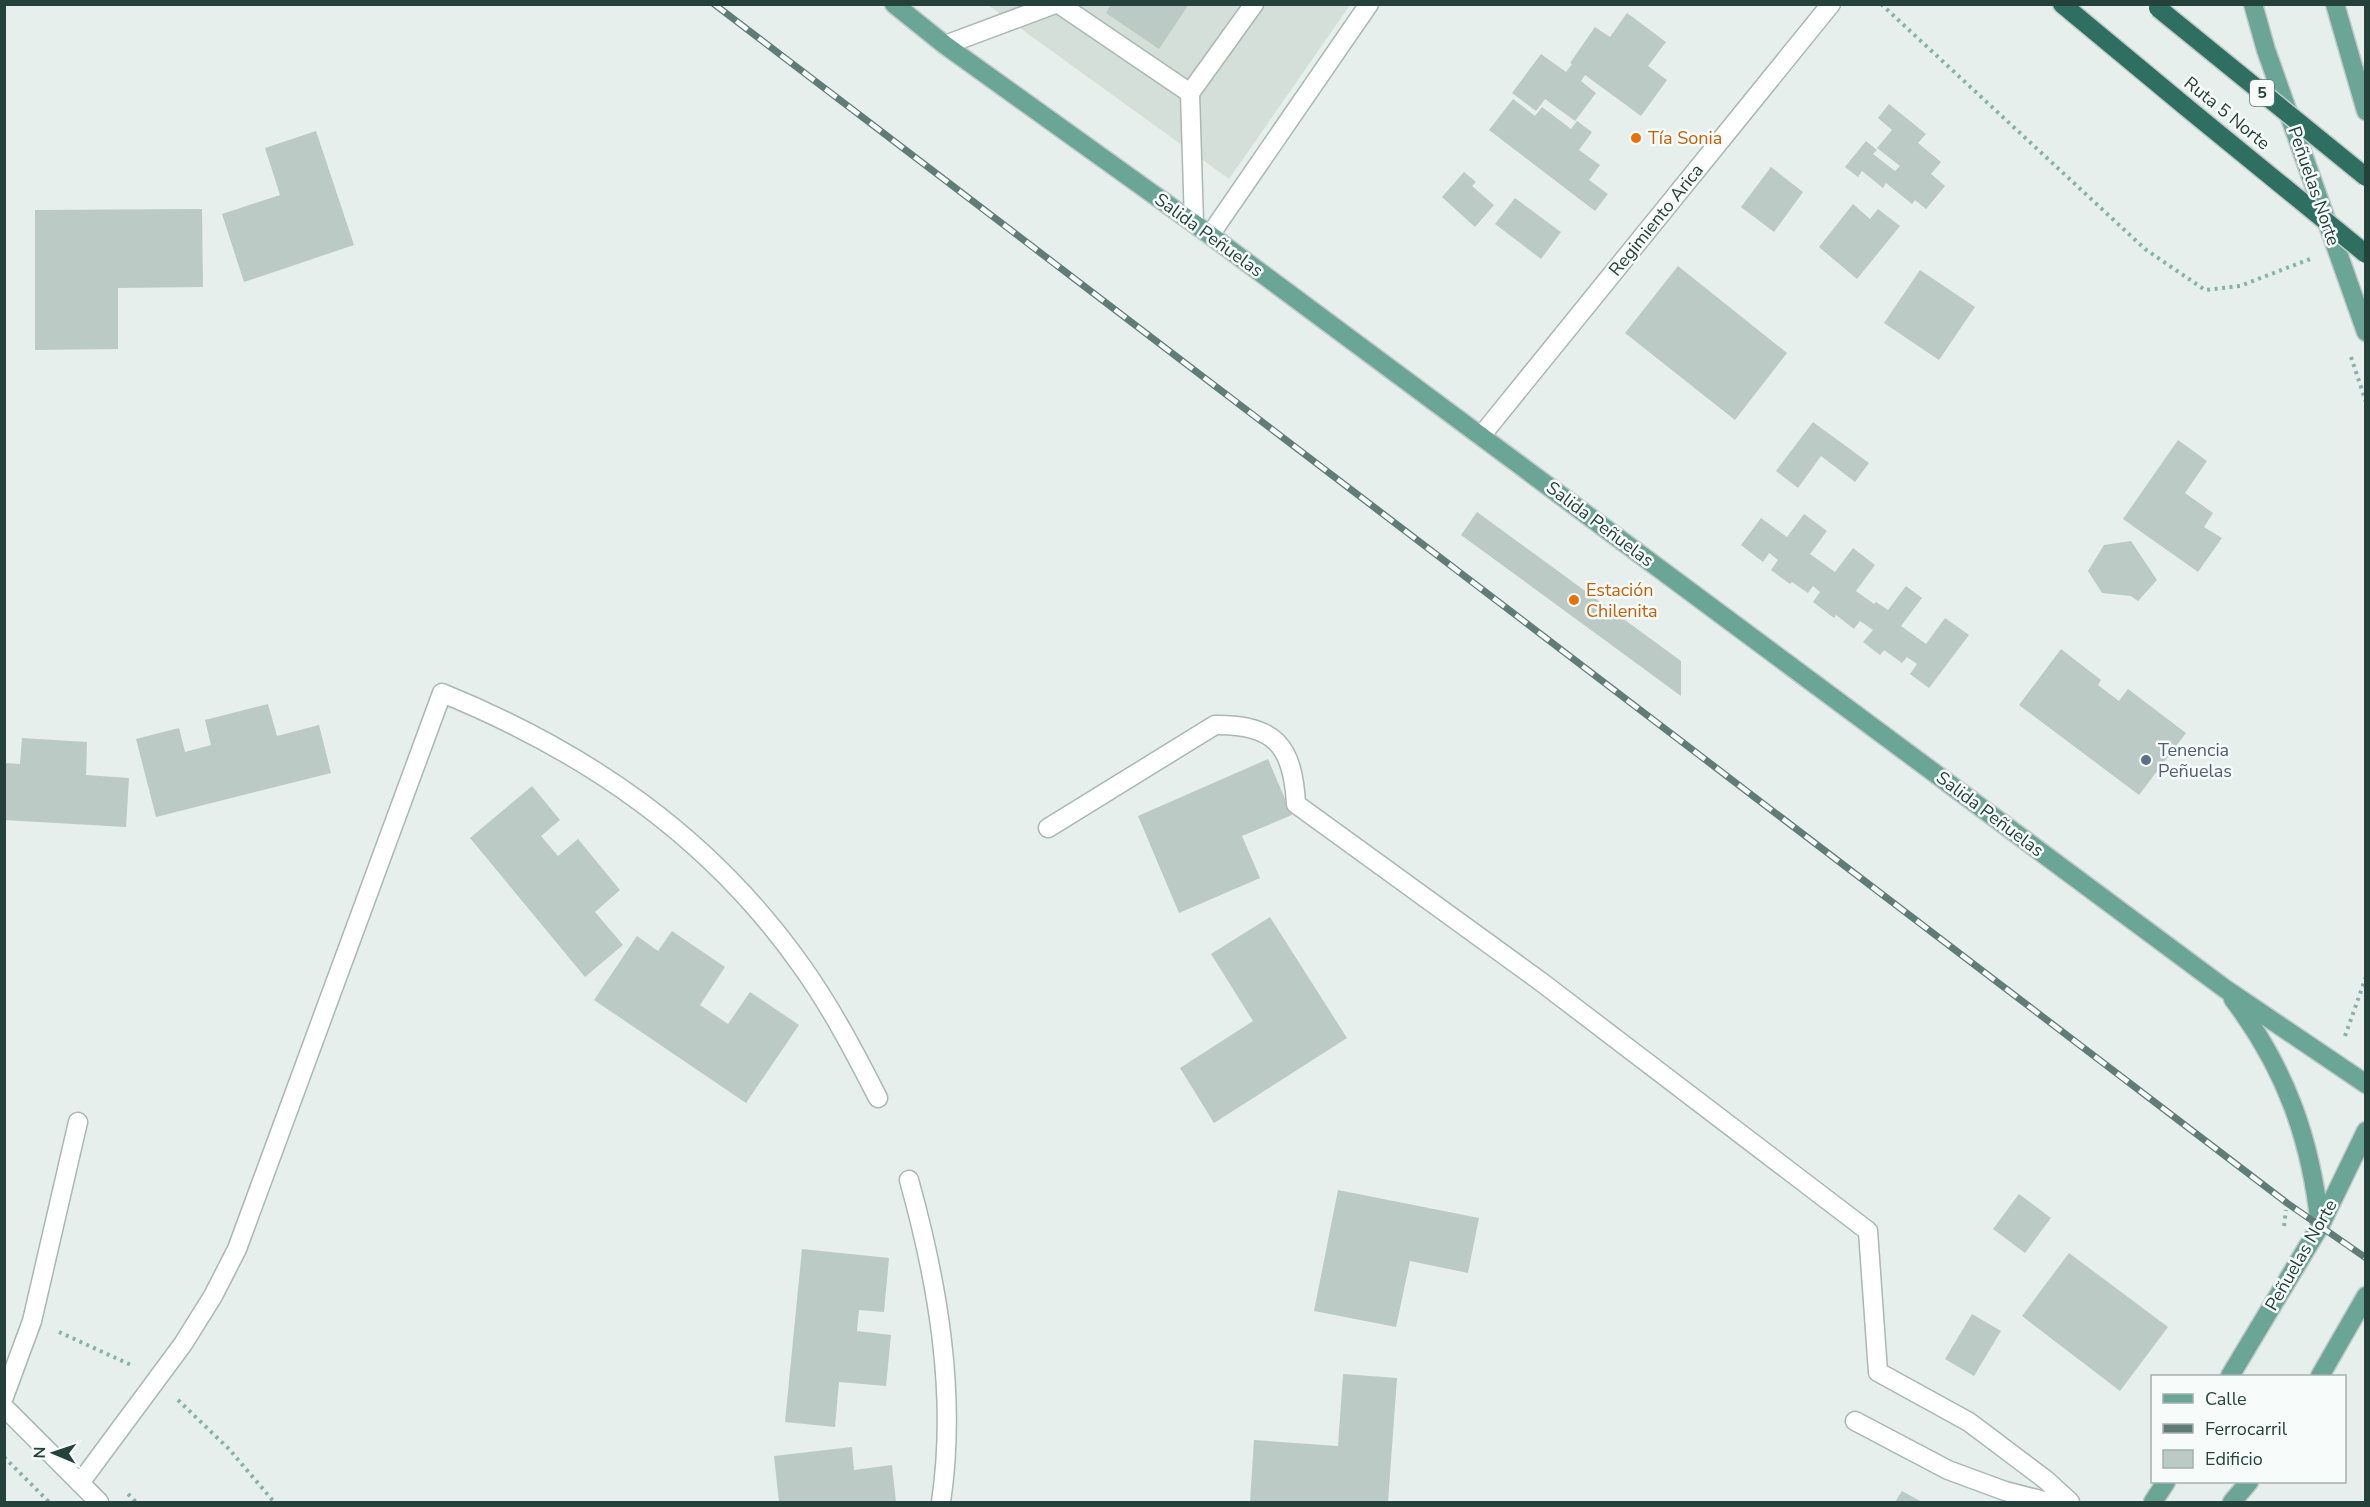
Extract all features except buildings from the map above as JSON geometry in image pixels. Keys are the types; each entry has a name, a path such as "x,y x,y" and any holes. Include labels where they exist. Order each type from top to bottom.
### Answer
{"highway":[{"name":"Ruta 5 Norte","path":"2062,4 2366,254"},
{"name":"Ruta 5 Norte","path":"2156,7 2366,177"}],"main road":[{"name":"Salida Peñuelas","path":"894,4 945,45 1210,235 2224,988 2366,1084"},
{"name":"Peñuelas Norte","path":"2253,4 2265,50 2366,332"},
{"path":"2335,4 2366,111"},
{"path":"2224,988 2252,1024 2275,1063 2294,1104 2314,1175 2320,1226"},
{"name":"Peñuelas Norte","path":"2231,1375 2320,1226 2366,1131"},
{"path":"2321,1375 2366,1296"},
{"path":"2153,1503 2165,1483"},
{"path":"2232,1503 2248,1483"}],"street":[{"path":"945,45 1057,4 1190,93"},
{"path":"1194,224 1190,93 1254,4"},
{"path":"1210,235 1370,4"},
{"name":"Regimiento Arica","path":"1481,436 1831,4"},
{"path":"80,1483 183,1344 213,1296 237,1249 442,693 494,714 584,763 640,801 684,837 727,877 802,967 834,1016 878,1098"},
{"path":"1048,828 1215,725 1237,725 1260,732 1277,741 1289,758 1295,778 1296,804 1540,981 1868,1231 1878,1372 1969,1422 2046,1480 2070,1503"},
{"path":"4,1397 32,1320 78,1122"},
{"path":"909,1180 926,1241 937,1303 944,1366 946,1430 941,1503"},
{"path":"4,1407 99,1503"},
{"path":"1855,1421 1948,1470 2005,1491 2048,1503"}],"path":[{"path":"1881,4 2145,249 2205,290 2240,286 2318,255"},
{"path":"4,1457 49,1503"}],"shaded area":[{"path":"988,5 1350,5 1229,179"}],"railway":[{"path":"714,4 2287,1203 2366,1258"}],"place":[{"name":"Tía Sonia","path":"1636,138"},
{"name":"Estación Chilenita","path":"1574,600"},
{"name":"Tenencia Peñuelas","path":"2146,760"}]}
